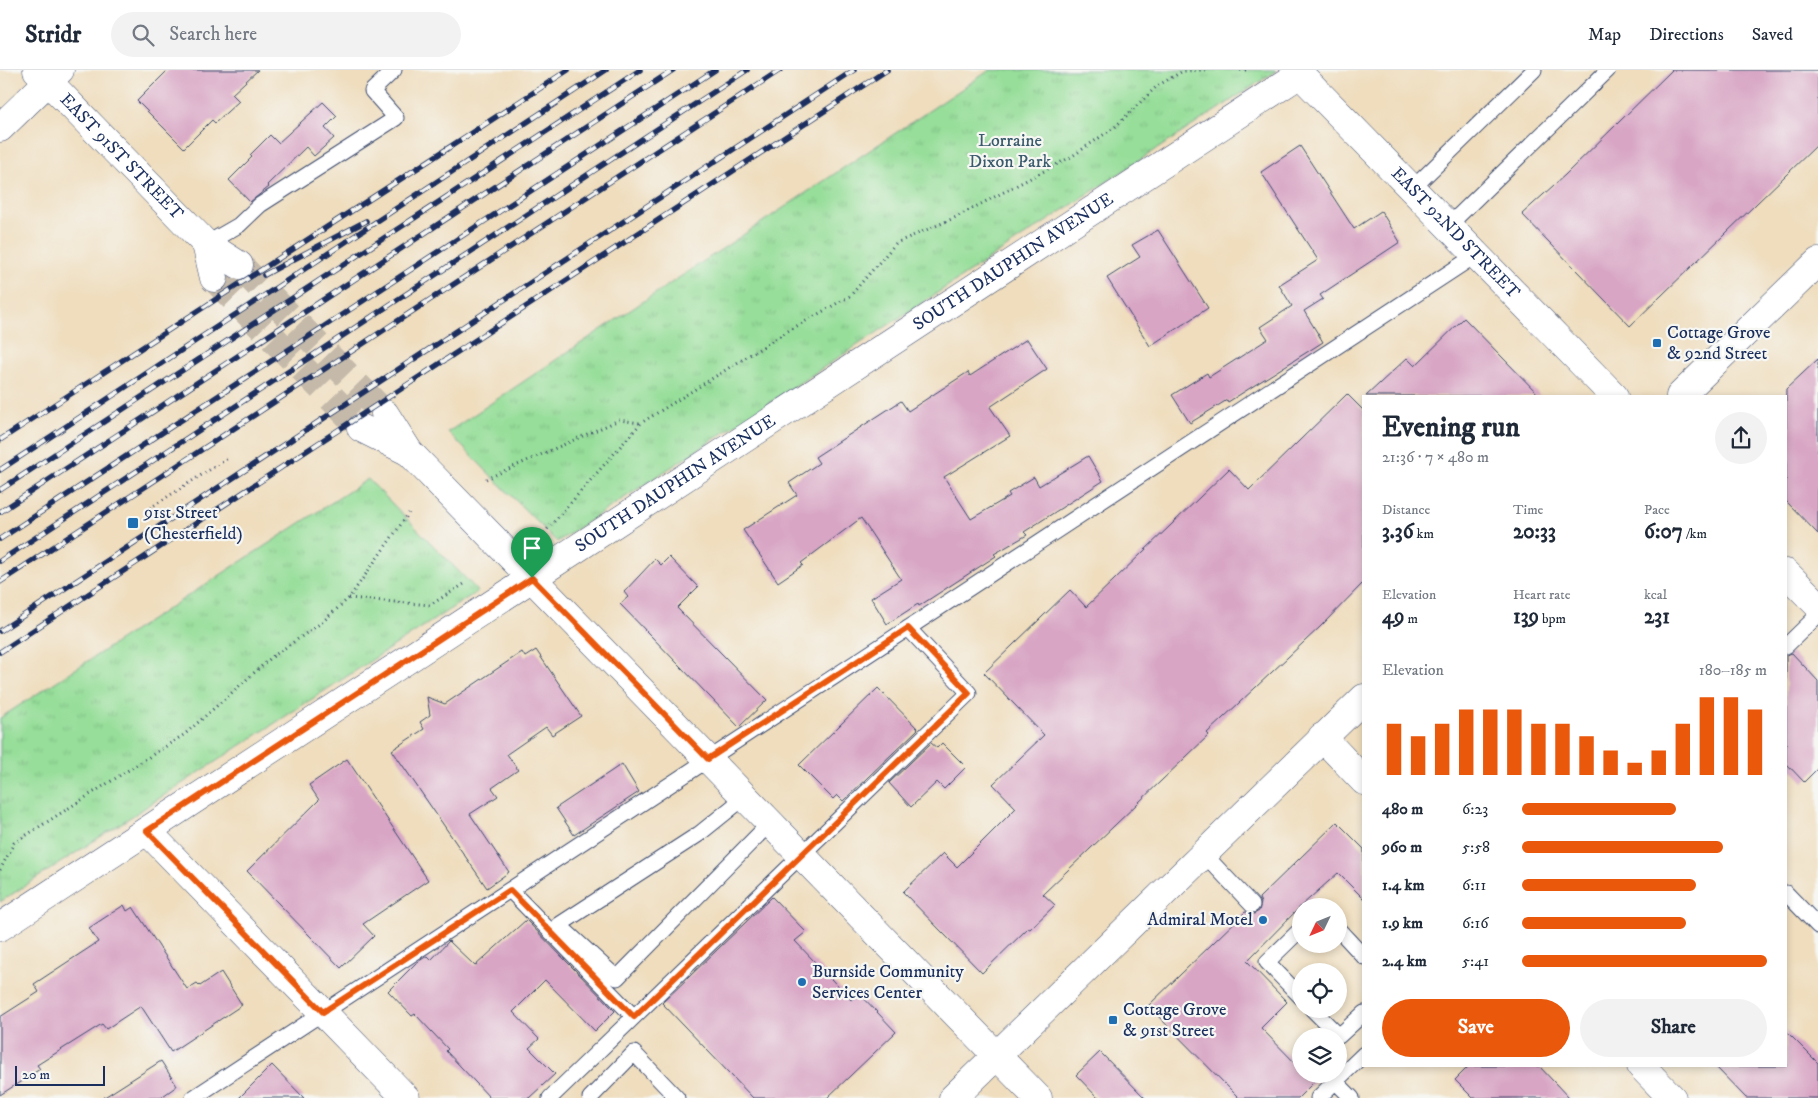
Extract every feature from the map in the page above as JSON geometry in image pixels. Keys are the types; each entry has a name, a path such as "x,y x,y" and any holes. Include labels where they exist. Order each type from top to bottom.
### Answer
{"street":[{"name":"EAST 92ND STREET","path":"1298,72 1613,395"},
{"name":"SOUTH DAUPHIN AVENUE","path":"0,927 1298,72"},
{"name":"EAST 91ST STREET","path":"49,74 206,244 239,264"},
{"path":"0,128 49,74"},
{"path":"206,244 214,278"},
{"path":"1681,395 1818,262"},
{"path":"385,414 408,452 1038,1098"},
{"path":"361,428 408,452"},
{"path":"1787,574 1818,605"},
{"path":"952,1098 1362,700"},
{"path":"1322,737 1362,779"},
{"path":"147,831 406,1098"},
{"path":"1642,1067 1672,1098"}],"lane":[{"path":"206,244 239,225 260,205 396,118 372,91 394,70"},
{"path":"1412,190 1534,70"},
{"path":"1448,226 1601,72"},
{"path":"193,1098 1476,255"},
{"path":"1787,645 1818,615"},
{"path":"550,1098 969,693 908,628"},
{"path":"746,797 699,834 559,924 617,978 770,823"},
{"path":"1203,853 1252,905"},
{"path":"510,890 634,1017"},
{"path":"1787,894 1818,926"},
{"path":"1292,933 1282,937 1267,962 1292,988"},
{"path":"1348,940 1362,955"},
{"path":"1321,1018 1339,1036 1362,1015"},
{"path":"590,1098 634,1053 677,1098"},
{"path":"1347,1070 1362,1056"},
{"path":"1318,1098 1333,1083"},
{"path":"1337,1083 1352,1098"}],"path":[{"path":"542,536 641,423 788,331 850,296 896,243 954,218 1071,157 1115,127 1157,86 1183,71 1209,70"},
{"path":"486,479 619,420 641,423"},
{"path":"150,508 228,458"},
{"path":"0,870 14,843 185,734 272,657 321,623 349,598 409,512"},
{"path":"349,598 430,605 474,579"}],"green space":[{"name":"Lorraine Dixon Park","path":"990,70 1276,71 557,542 448,432"},
{"path":"368,479 478,591 0,902 0,718"}],"building":[{"path":"168,70 258,70 232,94 239,101 215,123 212,120 184,148 137,101"},
{"path":"1672,70 1818,70 1818,144 1630,326 1522,214 1565,175"},
{"path":"323,102 337,116 325,128 334,138 314,156 306,147 267,185 269,187 250,202 229,180 252,157 250,155 270,135 278,143"},
{"path":"1300,146 1354,229 1381,211 1400,242 1320,295 1323,299 1304,311 1323,342 1228,402 1227,400 1190,423 1172,395 1207,373 1209,377 1268,339 1260,327 1292,306 1279,285 1318,260 1261,172"},
{"path":"1158,230 1208,308 1150,346 1107,278 1140,257 1132,245"},
{"path":"1464,318 1539,395 1367,395 1407,358 1415,366"},
{"path":"1027,339 1047,369 990,407 1010,436 944,477 971,519 1010,496 1008,493 1034,477 1039,486 1088,456 1103,481 1024,532 1027,535 994,554 996,556 919,606 918,604 887,624 871,598 901,579 861,518 801,563 803,565 778,582 743,530 797,495 789,483 819,463 815,457 901,401 908,411 968,372 970,376"},
{"path":"1818,359 1818,534 1787,502 1786,389"},
{"path":"1347,394 1362,409 1362,584 1320,627 1207,733 1209,735 1043,894 1055,905 1030,929 1028,928 982,973 903,892 943,853 957,867 1016,808 993,784 1044,735 984,673 1070,590 1086,607 1229,469 1249,490"},
{"path":"669,557 698,587 677,608 767,700 739,727 620,604 628,597 624,592 655,559 661,565"},
{"path":"536,650 581,716 552,735 546,727 507,754 518,770 492,788 498,796 470,814 509,872 487,888 392,750 424,729 420,722 430,715 427,697 445,704 522,652 525,657"},
{"path":"1792,653 1818,681 1818,768 1804,782 1787,764 1787,655"},
{"path":"878,688 918,729 843,801 837,795 833,799 799,765"},
{"path":"931,743 937,748 942,743 966,767 944,789 937,782 911,807 889,783"},
{"path":"347,759 428,880 363,924 374,936 341,968 247,871 319,800 309,785"},
{"path":"622,764 639,792 574,835 556,808"},
{"path":"1337,822 1362,847 1362,897 1338,873 1310,898 1292,898 1292,915 1247,961 1287,1002 1261,1028 1292,1060 1292,1083 1313,1083 1298,1098 1239,1098 1148,1006 1245,912 1254,914 1259,911 1261,903 1259,898"},
{"path":"772,897 806,932 795,941 851,1000 859,993 896,1032 827,1098 753,1098 662,1003"},
{"path":"124,905 127,911 133,907 187,989 197,983 200,986 221,972 242,1005 171,1052 141,1006 106,1029 102,1024 37,1065 40,1069 0,1095 0,1017 39,992 34,984 98,942 89,928"},
{"path":"526,920 615,1011 595,1031 545,980 513,1012 539,1039 529,1048 555,1074 529,1098 490,1098 446,1051 448,1049 415,1014 412,1016 388,991 416,963 427,956 431,960 449,941 475,966"},
{"path":"1787,1032 1818,1063 1818,1098 1746,1098 1716,1067 1787,1067"},
{"path":"1100,1052 1145,1098 1098,1098 1076,1075"},
{"path":"161,1061 177,1086 160,1098 103,1098"},
{"path":"272,1065 304,1098 239,1098"},
{"path":"1468,1067 1540,1067 1569,1098 1473,1098 1455,1080"}],"tunnel":[{"path":"239,265 385,414"},
{"path":"214,278 361,428"}],"railway":[{"path":"0,440 568,70"},
{"path":"0,470 606,70"},
{"path":"0,490 640,70"},
{"path":"0,512 673,70"},
{"path":"0,539 715,70"},
{"path":"0,561 747,70"},
{"path":"0,582 780,70"},
{"path":"0,631 854,70"},
{"path":"0,652 887,70"},
{"path":"264,275 366,221"}],"place":[{"name":"Cottage Grove & 92nd Street","path":"1657,343"},
{"name":"91st Street (Chesterfield)","path":"133,523"},
{"name":"Admiral Motel","path":"1263,920"},
{"name":"Burnside Community Services Center","path":"802,982"},
{"name":"Cottage Grove & 91st Street","path":"1113,1020"}],"route":[{"path":"532,578 708,759 908,628 969,693 634,1017 510,890 323,1012 147,831 532,578"}]}
